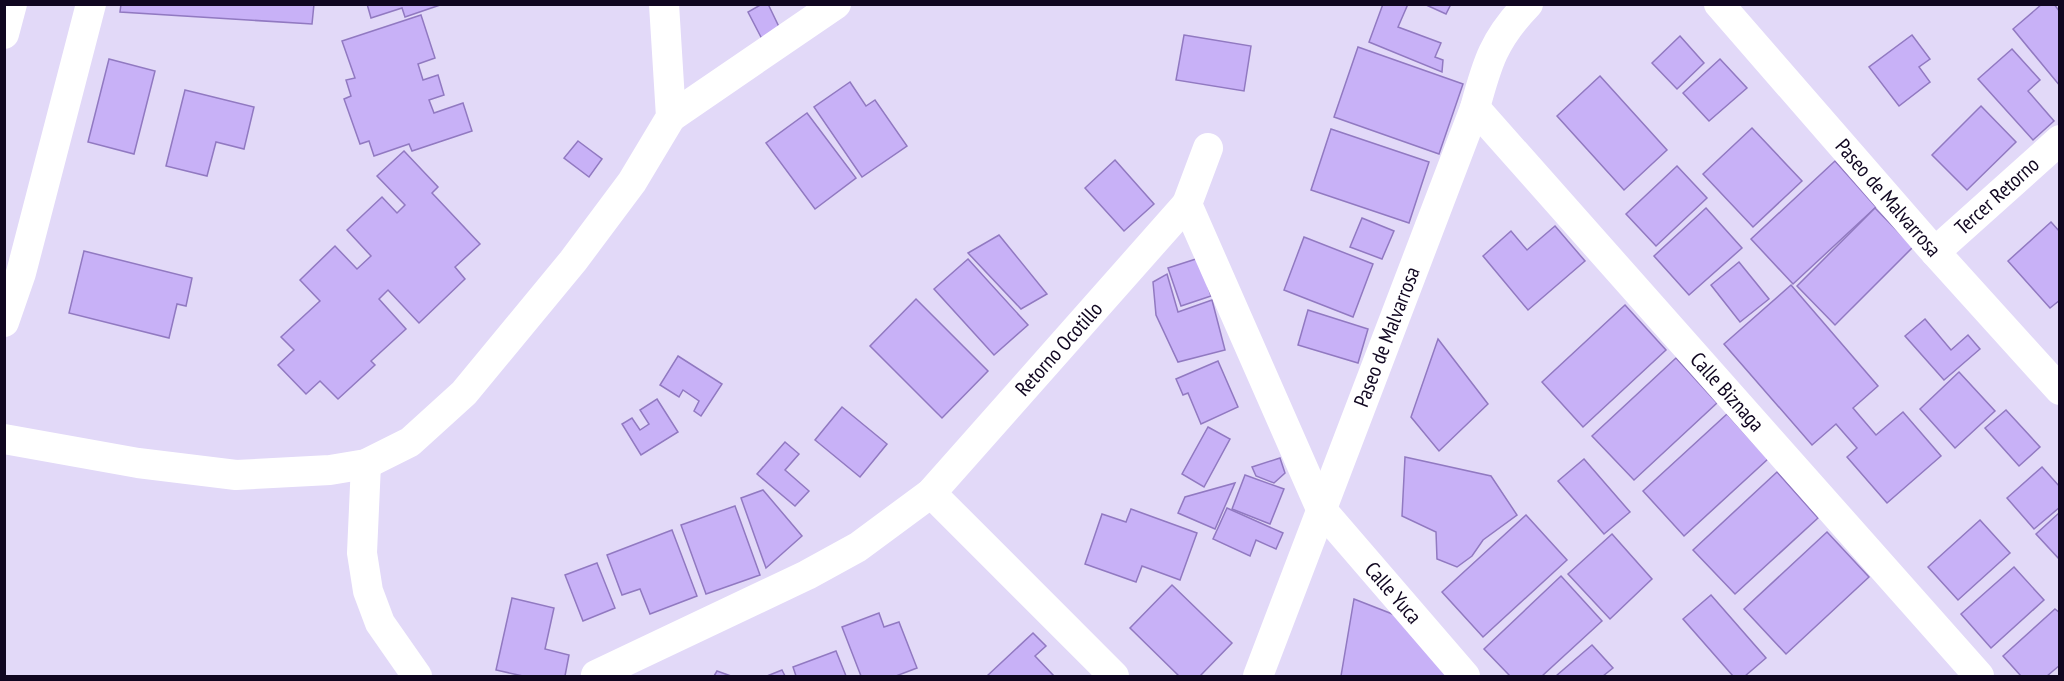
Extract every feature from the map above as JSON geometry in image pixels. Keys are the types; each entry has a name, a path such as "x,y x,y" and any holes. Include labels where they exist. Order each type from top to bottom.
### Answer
{"street":[{"path":"4,34 12,4"},
{"path":"4,322 21,273 91,4"},
{"path":"664,4 671,117"},
{"path":"4,439 138,463 236,475 330,470 366,464 410,442 464,393 573,261 632,182 671,117 836,4"},
{"name":"Paseo de Malvarrosa","path":"1258,676 1475,108 1487,64 1503,33 1528,4"},
{"name":"Paseo de Malvarrosa","path":"1719,4 1935,252 2060,390"},
{"name":"Calle Biznaga","path":"1475,108 1979,676"},
{"name":"Tercer Retorno","path":"1935,252 2060,140"},
{"name":"Retorno Ocotillo","path":"596,675 807,575 858,547 931,494 1187,204 1208,148"},
{"path":"1187,204 1321,509"},
{"path":"366,464 362,553 368,591 380,623 417,676"},
{"path":"931,494 1114,676"},
{"name":"Calle Yuca","path":"1321,509 1465,676"}],"building":[{"path":"121,4 314,4 312,24 120,12"},
{"path":"367,4 443,4 405,17 402,8 371,18"},
{"path":"762,4 768,4 781,31 763,41 748,12"},
{"path":"1383,4 1408,4 1398,27 1441,43 1435,57 1443,60 1442,72 1369,42"},
{"path":"1424,4 1451,4 1446,14"},
{"path":"2042,4 2054,4 2060,12 2060,86 2013,29"},
{"path":"421,15 435,58 418,64 423,80 438,75 444,95 429,100 434,113 463,103 472,131 412,151 409,144 374,156 369,141 360,144 344,99 351,96 346,80 355,78 342,41"},
{"path":"1184,35 1251,46 1244,91 1176,80"},
{"path":"1912,35 1930,59 1919,67 1930,82 1899,106 1869,67"},
{"path":"1680,36 1704,63 1677,89 1652,63"},
{"path":"1358,47 1463,84 1439,154 1334,117"},
{"path":"2012,49 2040,80 2028,91 2054,121 2033,140 1978,79"},
{"path":"109,59 155,71 134,154 88,142"},
{"path":"1720,59 1747,88 1709,121 1683,93"},
{"path":"1600,76 1667,150 1624,190 1557,116"},
{"path":"850,82 866,106 875,100 907,146 862,177 814,107"},
{"path":"185,90 254,107 244,149 216,142 207,176 166,166"},
{"path":"1981,106 2016,142 1967,190 1932,155"},
{"path":"807,113 856,178 815,209 766,143"},
{"path":"1752,128 1802,181 1753,227 1703,174"},
{"path":"1331,129 1429,162 1409,223 1311,190"},
{"path":"578,141 602,159 589,177 564,158"},
{"path":"404,151 438,187 432,193 480,244 455,267 465,279 419,323 388,290 379,299 406,329 371,361 375,365 338,399 320,381 306,394 278,365 294,350 281,337 320,301 300,280 335,246 357,269 371,256 347,230 382,197 397,213 405,205 377,176"},
{"path":"1115,160 1154,204 1124,231 1085,188"},
{"path":"1835,161 1876,207 1793,284 1751,239"},
{"path":"1677,166 1707,198 1656,246 1626,214"},
{"path":"1706,208 1742,248 1689,295 1654,256"},
{"path":"1875,208 1913,247 1835,325 1797,286"},
{"path":"1362,218 1394,231 1382,259 1350,247"},
{"path":"2051,222 2060,232 2060,300 2050,308 2008,261"},
{"path":"1555,226 1585,261 1528,310 1483,256 1511,231 1527,250"},
{"path":"999,235 1047,294 1021,309 968,253"},
{"path":"1304,237 1373,264 1353,317 1284,290"},
{"path":"84,251 192,278 186,306 177,304 169,338 69,313"},
{"path":"1199,258 1211,296 1181,306 1168,268"},
{"path":"968,259 1028,325 994,355 934,289"},
{"path":"1739,262 1769,299 1740,322 1711,285"},
{"path":"1167,274 1178,312 1212,300 1225,350 1178,362 1156,315 1153,282"},
{"path":"1791,285 1878,386 1853,408 1876,435 1903,412 1941,456 1887,503 1847,457 1857,448 1836,424 1812,445 1724,344"},
{"path":"916,299 988,371 942,418 870,346"},
{"path":"1625,305 1666,350 1583,427 1542,382"},
{"path":"1308,310 1368,329 1358,363 1298,345"},
{"path":"1925,319 1951,350 1968,335 1980,349 1944,380 1905,336"},
{"path":"1438,339 1488,404 1439,451 1411,417"},
{"path":"678,356 722,384 701,416 694,411 699,401 683,390 679,397 660,385"},
{"path":"1676,358 1717,403 1634,480 1592,436"},
{"path":"1218,361 1238,407 1201,424 1188,393 1183,395 1176,379"},
{"path":"1959,372 1995,411 1955,448 1920,409"},
{"path":"657,399 678,432 641,455 622,424 632,418 640,430 649,424 640,410"},
{"path":"842,407 887,444 860,477 815,440"},
{"path":"2006,410 2040,447 2019,466 1985,428"},
{"path":"1727,414 1768,459 1684,536 1643,491"},
{"path":"1208,427 1230,439 1204,487 1182,474"},
{"path":"785,442 799,454 785,470 809,491 795,506 757,474"},
{"path":"1405,457 1491,476 1517,515 1483,540 1472,556 1457,567 1437,559 1436,532 1402,516"},
{"path":"1280,458 1285,473 1274,483 1256,476 1252,467"},
{"path":"1584,459 1630,512 1604,534 1558,481"},
{"path":"2042,467 2060,487 2060,507 2034,529 2007,498"},
{"path":"1777,472 1818,518 1735,594 1693,550"},
{"path":"1245,475 1284,489 1270,524 1232,509"},
{"path":"1235,483 1215,529 1178,513 1185,497"},
{"path":"763,490 802,536 766,568 741,498"},
{"path":"735,506 760,575 706,594 681,525"},
{"path":"1227,508 1283,533 1276,549 1256,540 1250,556 1213,539"},
{"path":"1131,509 1197,533 1180,580 1142,566 1136,582 1085,564 1102,514 1126,522"},
{"path":"2060,514 2060,560 2036,534"},
{"path":"1526,515 1567,560 1483,637 1442,592"},
{"path":"1980,520 2010,553 1958,600 1928,567"},
{"path":"672,530 697,596 650,614 640,589 622,595 607,555"},
{"path":"1827,532 1869,577 1786,654 1744,609"},
{"path":"1612,534 1652,579 1610,619 1568,574"},
{"path":"597,563 615,608 583,621 565,575"},
{"path":"2014,567 2044,600 1991,648 1961,614"},
{"path":"1561,576 1602,621 1542,676 1510,676 1484,649"},
{"path":"1172,585 1232,643 1200,676 1179,676 1130,628"},
{"path":"1711,595 1766,658 1745,676 1733,676 1683,619"},
{"path":"512,598 554,608 545,649 569,655 565,676 523,676 496,670"},
{"path":"1354,599 1405,619 1455,676 1341,676"},
{"path":"2055,609 2060,613 2060,665 2047,676 2021,676 2003,656"},
{"path":"879,613 884,627 899,622 917,668 896,676 861,676 842,627"},
{"path":"1033,633 1046,646 1035,656 1054,676 987,676"},
{"path":"1592,645 1613,668 1603,676 1556,676"},
{"path":"836,651 846,676 796,676 793,667"},
{"path":"782,670 785,676 767,676"},
{"path":"717,671 731,676 714,676"}]}
